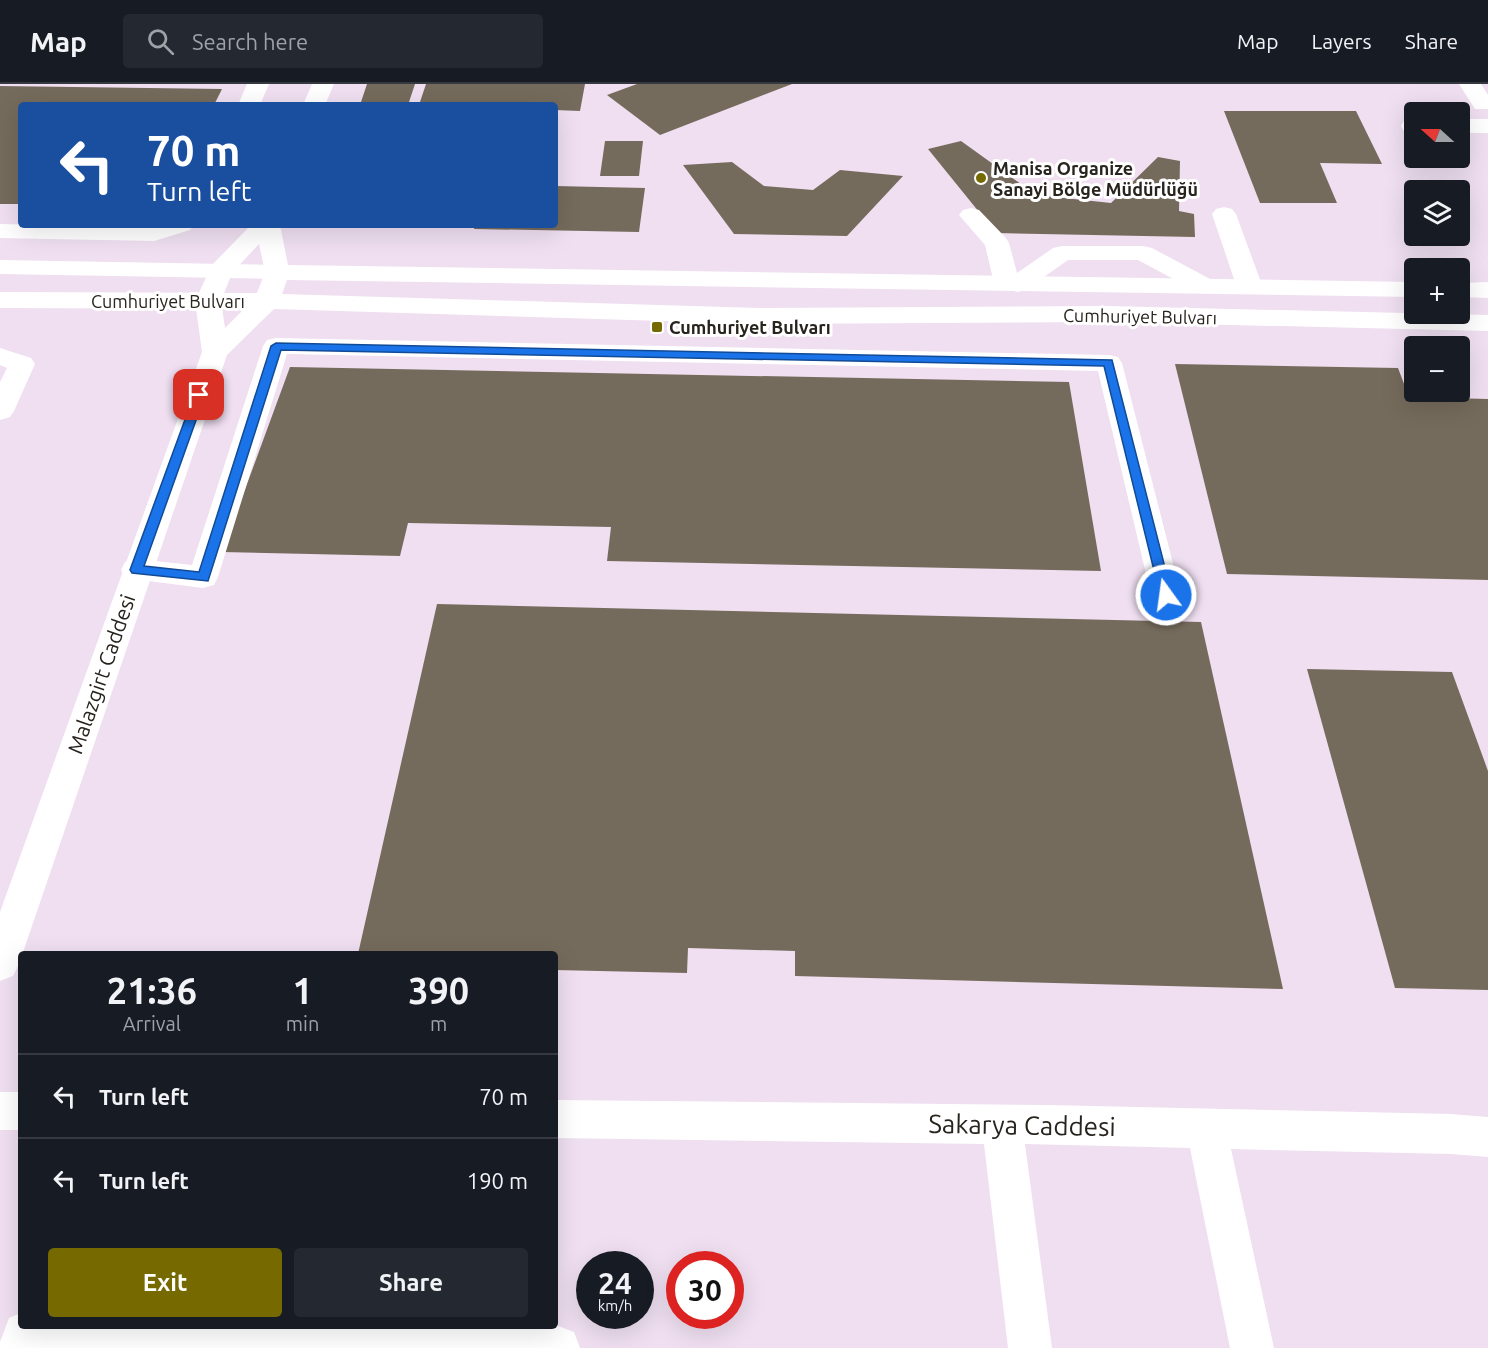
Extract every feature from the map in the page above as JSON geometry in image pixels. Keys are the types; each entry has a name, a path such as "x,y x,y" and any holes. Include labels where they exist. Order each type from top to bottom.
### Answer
{"main road":[{"path":"250,102 258,84"},
{"path":"315,102 323,84"},
{"path":"1470,84 1483,104"},
{"path":"1470,126 1488,126"},
{"path":"1224,214 1249,285"},
{"path":"971,215 997,243 1012,284"},
{"path":"0,231 154,234 173,228"},
{"path":"215,352 208,301 221,270 263,228"},
{"path":"215,352 267,301 277,272 267,228"},
{"name":"Cumhuriyet Bulvarı","path":"0,267 1404,289"},
{"path":"1470,290 1488,291"},
{"name":"Cumhuriyet Bulvarı","path":"0,300 267,301 760,316 1108,314 1488,323"},
{"path":"136,570 203,577 276,346 1085,362 1108,363 1166,595"},
{"name":"Malazgirt Caddesi","path":"0,963 136,570 215,352"},
{"path":"0,356 22,364 0,411"},
{"path":"0,1111 18,1111"},
{"name":"Sakarya Caddesi","path":"558,1119 1206,1128 1451,1134 1488,1137"},
{"path":"1002,1125 1030,1348"},
{"path":"1206,1128 1252,1348"},
{"path":"20,1348 25,1334 558,1348"}],"shaded area":[{"path":"0,84 1488,84 1488,1348 0,1348"}],"building":[{"path":"367,84 415,84 409,102 361,102"},
{"path":"426,84 585,84 580,111 558,110 558,102 420,102"},
{"path":"637,84 792,84 660,135 607,95"},
{"path":"0,86 222,89 216,102 18,102 18,204 0,204"},
{"path":"1224,111 1356,111 1382,164 1320,163 1337,203 1260,203"},
{"path":"605,141 643,141 639,176 600,176"},
{"name":"Manisa Organize Sanayi Bölge Müdürlüğü","path":"961,141 1036,195 1111,203 1158,157 1180,161 1179,211 1194,214 1195,237 996,233 928,149"},
{"path":"732,162 764,186 813,190 840,170 903,176 847,236 734,234 683,165"},
{"path":"558,186 645,188 639,232 474,229 558,228"},
{"path":"1175,364 1398,368 1404,384 1404,402 1470,402 1470,399 1488,399 1488,580 1227,574"},
{"path":"290,367 1069,382 1101,571 607,561 611,527 408,523 400,556 222,552"},
{"path":"437,604 1201,622 1283,989 795,976 795,951 688,948 687,973 558,970 558,951 359,951"},
{"path":"1307,669 1452,672 1488,771 1488,990 1395,988"}],"place":[{"name":"Manisa Organize Sanayi Bölge Müdürlüğü","path":"981,178"},
{"name":"Cumhuriyet Bulvarı","path":"657,327"}],"route":[{"path":"199,395 136,570 203,577 276,346 1108,363 1166,595"}]}
